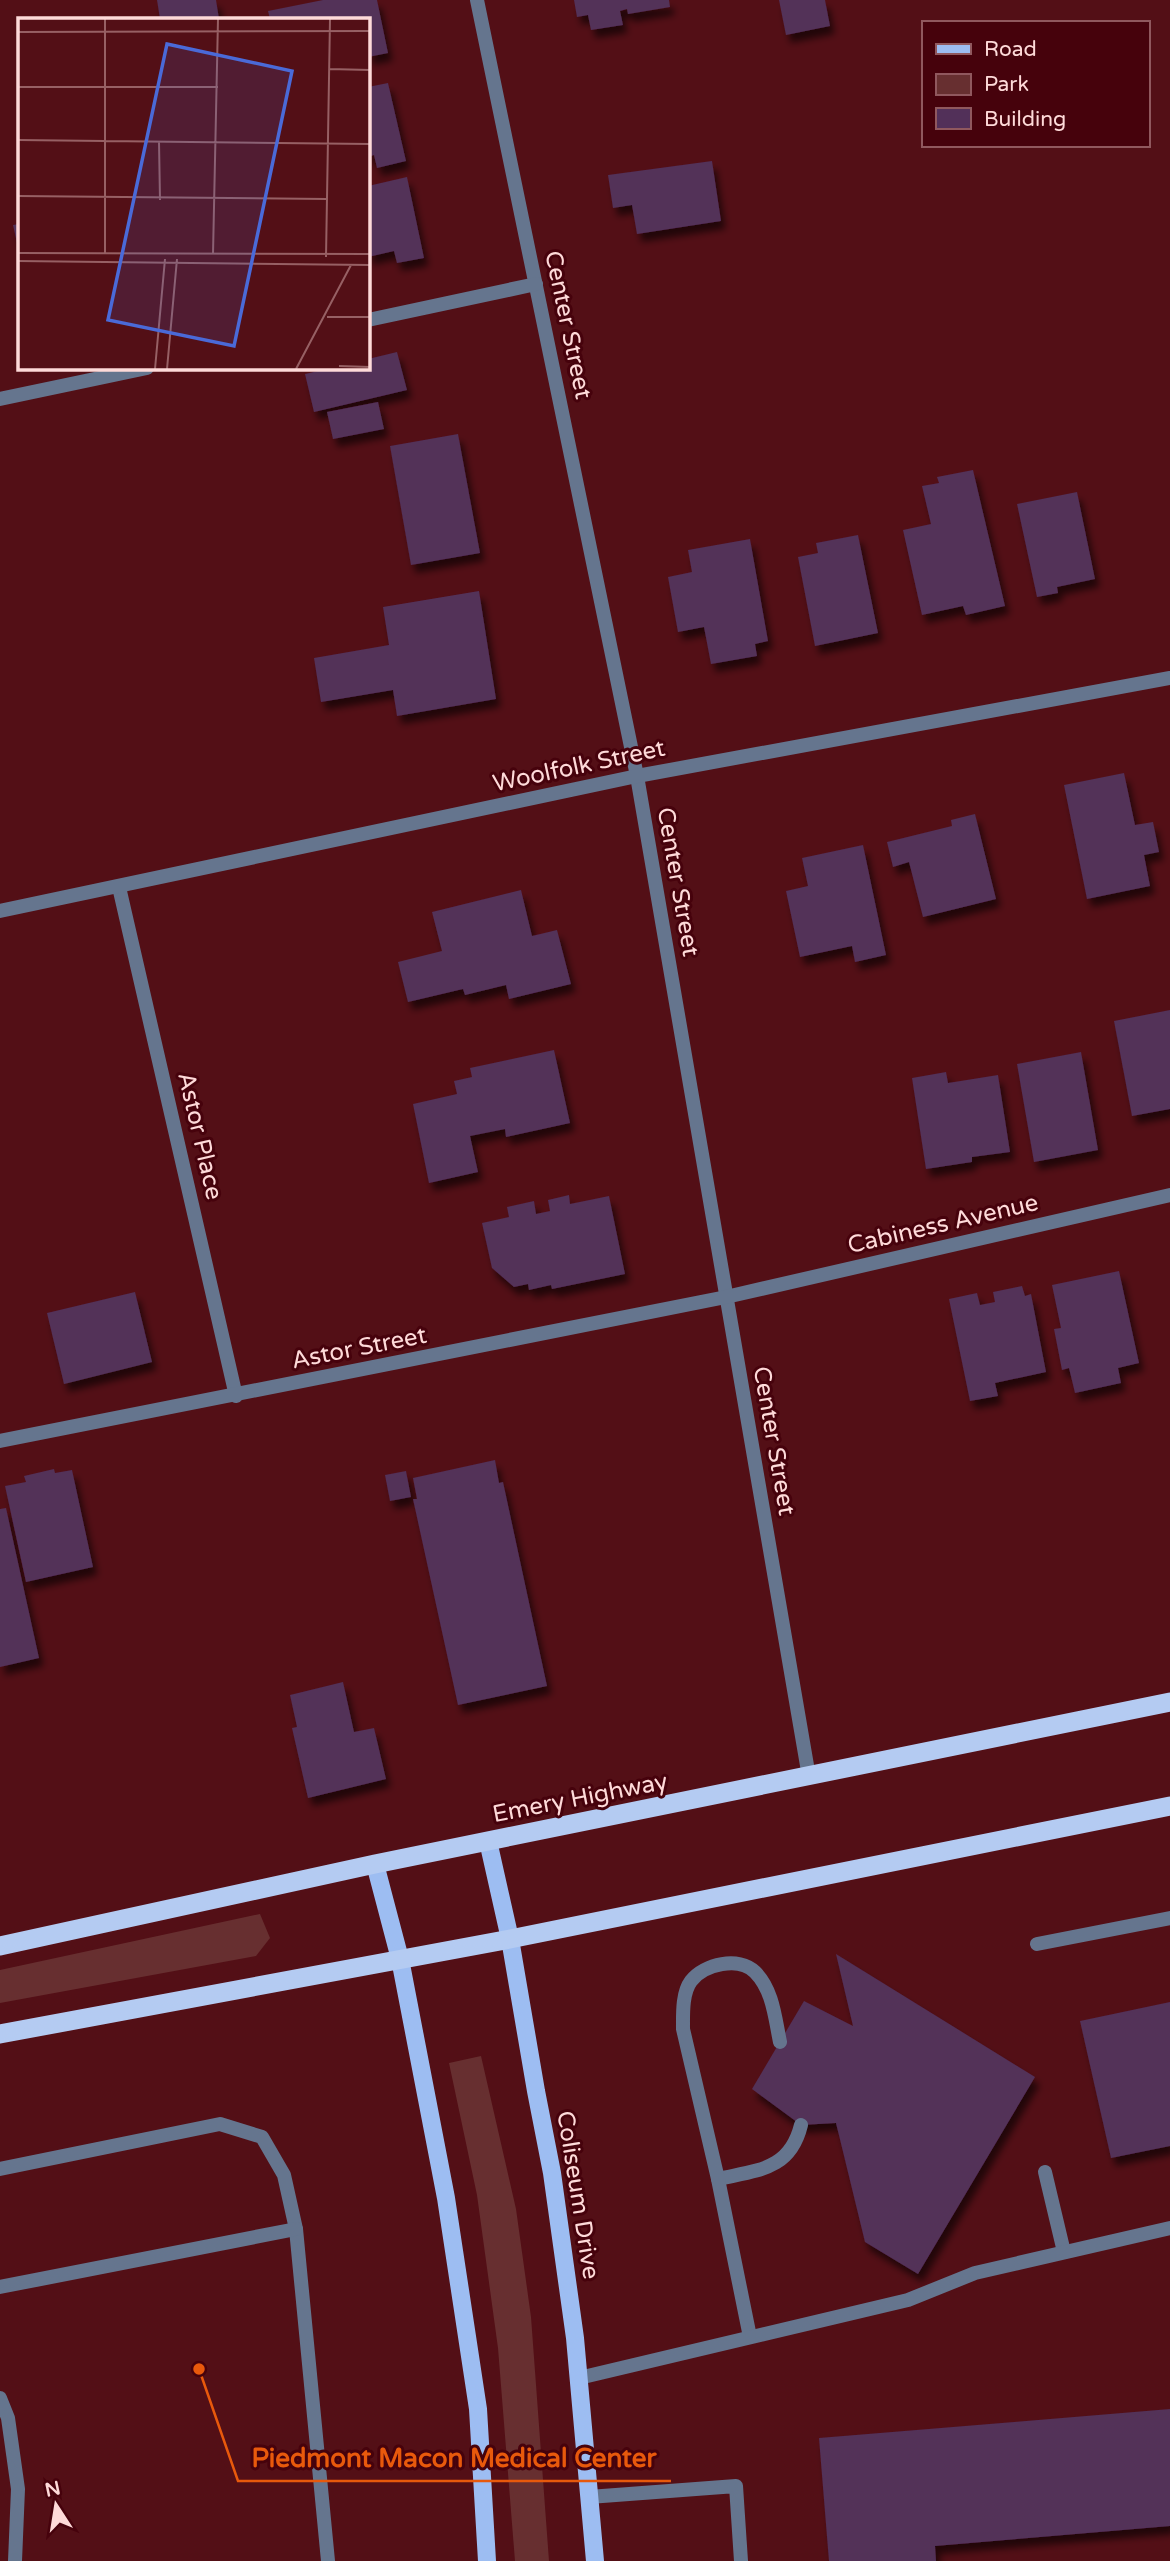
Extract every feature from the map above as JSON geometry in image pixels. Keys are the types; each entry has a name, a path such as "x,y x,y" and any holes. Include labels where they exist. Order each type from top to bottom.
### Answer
{"highway":[{"name":"Emery Highway","path":"0,1946 375,1864 1170,1702"},
{"path":"0,2034 510,1939 1170,1806"}],"main road":[{"name":"Coliseum Drive","path":"488,1841 510,1939 552,2173 579,2378 595,2561"},
{"path":"375,1864 400,1958 446,2198 478,2409 487,2561"}],"street":[{"name":"Center Street","path":"477,0 637,776 809,1777"},
{"path":"369,320 536,284"},
{"path":"0,399 142,369"},
{"name":"Woolfolk Street","path":"0,911 637,776 1170,678"},
{"name":"Astor Place","path":"119,887 236,1396"},
{"name":"Cabiness Avenue","path":"726,1297 1170,1195"},
{"name":"Astor Street","path":"0,1441 726,1297"},
{"path":"1037,1944 1170,1918"},
{"path":"750,2337 718,2179 683,2029 683,2006 690,1982 705,1970 731,1962 753,1970 769,1992 780,2042"},
{"path":"0,2169 220,2124 262,2137 285,2175 296,2229 328,2561"},
{"path":"718,2179 761,2170 784,2159 796,2143 801,2125"},
{"path":"1045,2172 1065,2252"},
{"path":"579,2378 908,2300 975,2273 1170,2228"},
{"path":"0,2287 296,2229"},
{"path":"0,2398 8,2418 18,2489 15,2561"},
{"path":"589,2497 736,2486 741,2561"}],"green space":[{"path":"260,1914 270,1938 256,1956 0,2003 0,1970"},
{"path":"481,2056 516,2209 531,2317 549,2561 515,2561 498,2348 477,2195 449,2063"}],"building":[{"path":"157,0 216,0 219,18 160,18"},
{"path":"323,0 377,0 388,53 369,57 369,18 270,18 268,11"},
{"path":"574,0 669,0 670,7 628,14 627,9 620,11 623,25 591,30 588,15 577,17"},
{"path":"779,0 825,0 830,26 786,35"},
{"path":"388,83 406,161 377,168 374,155 369,157 369,87"},
{"path":"712,161 721,221 637,234 632,205 613,208 608,175"},
{"path":"407,177 424,258 397,263 394,251 369,257 369,186"},
{"path":"18,224 18,247 13,225"},
{"path":"397,352 407,390 314,412 305,374 327,369 369,369 369,359"},
{"path":"378,402 384,429 333,439 327,412"},
{"path":"458,434 480,553 411,565 390,446"},
{"path":"973,470 1005,606 966,615 963,606 922,615 903,530 931,524 922,486 939,483 937,477"},
{"path":"1077,492 1095,579 1057,587 1058,593 1037,597 1017,504"},
{"path":"858,535 878,633 815,646 798,557 818,553 816,543"},
{"path":"750,539 768,641 755,644 757,656 711,664 704,627 678,632 668,577 692,572 688,550"},
{"path":"479,591 496,699 397,716 393,690 321,702 314,658 389,645 383,607"},
{"path":"1124,773 1135,825 1153,822 1159,852 1144,855 1150,886 1087,899 1064,785"},
{"path":"975,814 996,899 923,917 909,862 893,867 887,842 952,826 951,820"},
{"path":"863,845 886,955 855,962 852,946 800,957 786,891 808,886 802,858"},
{"path":"521,890 532,936 557,930 571,984 509,999 506,985 465,995 463,989 408,1002 398,962 442,951 432,912"},
{"path":"1170,1010 1170,1109 1132,1116 1114,1021"},
{"path":"554,1050 570,1123 506,1137 505,1129 470,1136 478,1172 429,1183 413,1104 457,1094 454,1081 472,1077 470,1068"},
{"path":"1081,1052 1098,1150 1034,1162 1017,1064"},
{"path":"946,1072 948,1083 998,1075 1010,1152 972,1157 972,1162 926,1169 912,1078"},
{"path":"569,1195 570,1204 609,1196 625,1274 552,1289 551,1285 529,1290 528,1284 514,1287 492,1268 482,1223 509,1217 507,1207 534,1201 536,1214 550,1211 548,1200"},
{"path":"1119,1271 1139,1363 1118,1368 1121,1383 1075,1393 1069,1368 1062,1370 1054,1329 1061,1328 1052,1285"},
{"path":"1022,1286 1025,1296 1031,1294 1046,1372 995,1383 998,1396 970,1401 949,1299 977,1293 980,1305 995,1302 993,1292"},
{"path":"135,1292 152,1362 64,1384 47,1313"},
{"path":"495,1460 499,1483 503,1482 547,1686 458,1705 413,1499 417,1499 413,1478"},
{"path":"54,1469 55,1473 72,1470 93,1567 26,1582 5,1486 26,1482 24,1476"},
{"path":"406,1471 411,1497 390,1501 385,1475"},
{"path":"6,1508 39,1658 0,1667 0,1509"},
{"path":"343,1682 354,1732 374,1728 386,1779 308,1798 292,1728 297,1727 290,1695"},
{"path":"836,1954 1035,2077 918,2274 865,2242 836,2123 801,2125 752,2089 804,2001 853,2026"},
{"path":"1170,2002 1170,2146 1111,2158 1080,2021"},
{"path":"1170,2409 1170,2526 935,2546 936,2561 829,2561 819,2438"}],"place":[{"name":"Piedmont Macon Medical Center","path":"199,2369"}]}
